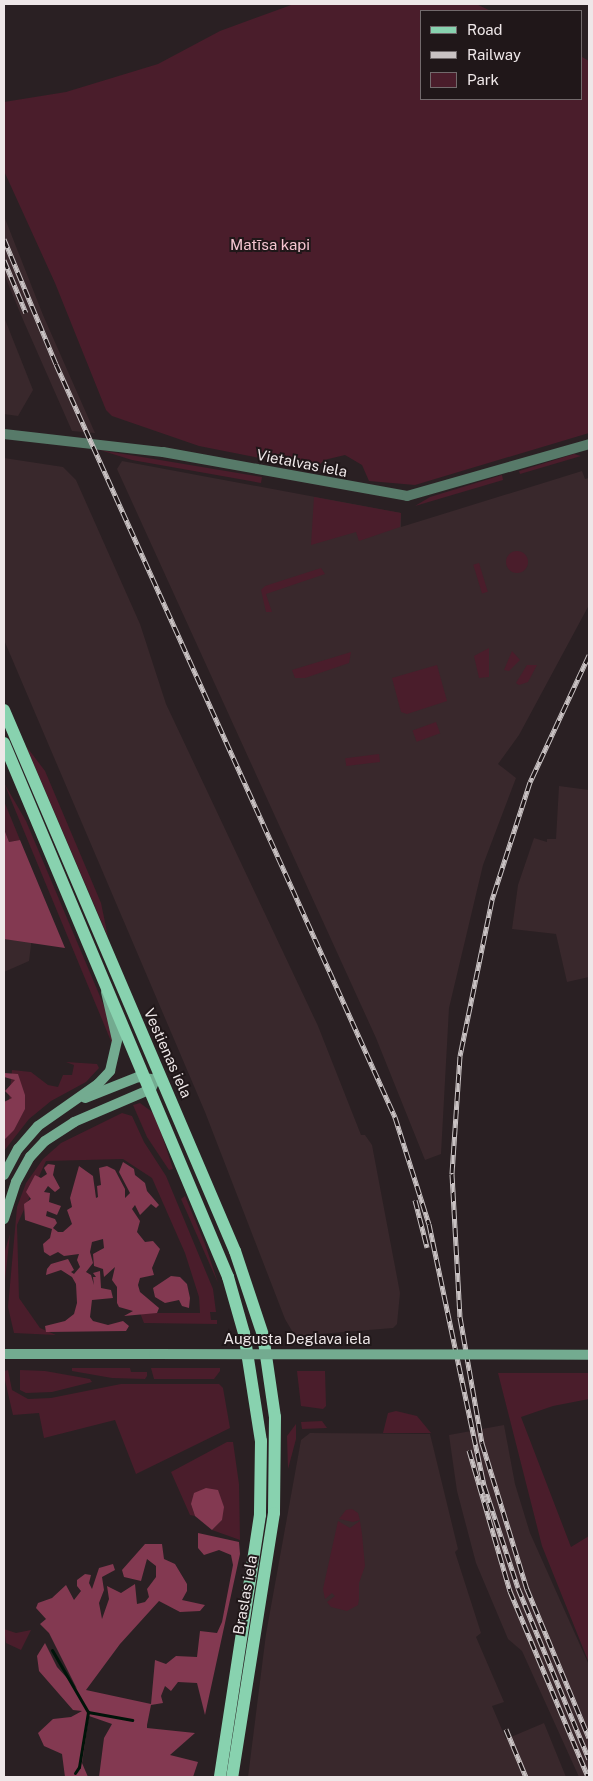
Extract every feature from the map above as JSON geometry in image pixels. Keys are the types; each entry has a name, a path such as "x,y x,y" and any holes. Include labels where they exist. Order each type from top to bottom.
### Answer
{"main road":[{"name":"Vestienas iela","path":"4,710 153,1080 228,1277 244,1333 259,1420"},
{"name":"Vestienas iela","path":"4,743 105,986 153,1080 167,1092 246,1280 263,1336 275,1417"},
{"path":"4,1175 18,1149 38,1126 74,1101 106,1075 115,1056 116,1033 105,986"},
{"path":"74,1101 133,1079 153,1080"},
{"path":"4,1219 19,1176 30,1157 45,1141 81,1118 153,1080"},
{"name":"Augusta Deglava iela","path":"4,1354 589,1355"},
{"name":"Braslas iela","path":"232,1777 270,1546 276,1477 275,1417"},
{"name":"Braslas iela","path":"220,1777 257,1547 262,1478 259,1420"}],"street":[{"name":"Vietalvas iela","path":"4,434 163,452 407,496 589,444"}],"shaded area":[{"path":"4,216 43,315 95,433 72,431 24,322 4,274"},
{"path":"4,317 33,390 18,416 4,414"},
{"path":"4,458 63,467 76,480 140,624 166,704 318,1026 361,1135 365,1135 372,1145 400,1293 397,1324 393,1328 295,1336 285,1319 205,1112 4,640"},
{"path":"122,461 401,513 401,527 582,471 585,479 589,478 589,605 519,735 498,764 516,778 483,865 449,1008 441,1154 425,1160 376,1038 117,469"},
{"path":"559,786 589,790 589,977 567,982 556,934 512,929 518,885 534,838 547,842 547,839 556,839"},
{"path":"4,829 9,842 20,840 65,948 4,939"},
{"path":"4,924 33,929 29,961 4,972"},
{"path":"4,1073 18,1074 25,1095 25,1109 14,1130 4,1140 4,1102 12,1098 5,1091 15,1080 4,1077"},
{"path":"123,1162 134,1169 135,1175 145,1183 147,1191 159,1205 156,1208 151,1204 140,1215 135,1205 132,1209 140,1221 137,1232 145,1242 153,1241 160,1249 152,1268 154,1275 140,1278 138,1285 140,1292 159,1308 157,1313 124,1316 133,1311 119,1307 117,1303 117,1287 112,1280 115,1267 104,1277 103,1269 94,1266 93,1254 104,1248 103,1239 92,1242 90,1252 93,1263 86,1272 91,1275 94,1285 93,1277 96,1277 93,1273 100,1271 101,1288 111,1290 113,1298 92,1300 90,1317 93,1321 108,1325 123,1321 129,1326 126,1331 46,1332 45,1326 65,1321 74,1314 77,1303 76,1284 72,1277 61,1270 46,1275 47,1269 51,1264 68,1259 74,1270 71,1272 74,1274 80,1267 77,1260 79,1254 64,1256 58,1252 50,1256 44,1252 43,1244 50,1238 52,1229 25,1220 24,1204 31,1199 26,1192 35,1175 41,1178 47,1174 44,1168 48,1164 55,1165 53,1175 60,1188 55,1192 48,1186 44,1192 50,1193 49,1202 61,1206 57,1215 47,1211 46,1216 55,1219 57,1223 53,1228 58,1232 63,1232 72,1224 67,1210 72,1207 70,1198 79,1166 93,1176 96,1198 98,1197 97,1186 101,1185 99,1168 107,1166 115,1170 125,1189 125,1198 130,1193 119,1172"},
{"path":"171,1276 180,1277 187,1284 190,1298 189,1308 182,1306 179,1300 165,1303 155,1297 153,1288"},
{"path":"504,1425 515,1484 530,1533 589,1665 589,1777 579,1777 522,1651 508,1639 476,1563 457,1491 449,1435"},
{"path":"310,1433 430,1434 458,1549 455,1552 481,1633 476,1637 504,1702 492,1706 506,1739 544,1723 566,1777 248,1777 266,1634 301,1440"},
{"path":"206,1488 218,1490 224,1507 222,1520 212,1530 195,1516 191,1504 194,1493"},
{"path":"198,1533 239,1542 240,1554 205,1715 197,1683 178,1682 171,1691 165,1686 161,1696 163,1703 151,1705 147,1725 147,1728 195,1733 170,1755 198,1762 193,1777 99,1777 104,1738 112,1724 89,1716 82,1763 88,1777 65,1777 62,1754 44,1746 38,1733 53,1719 71,1717 82,1711 73,1710 39,1671 37,1656 45,1643 57,1667 77,1689 49,1633 40,1624 46,1619 36,1608 38,1603 52,1598 66,1585 74,1600 81,1591 77,1586 77,1580 85,1574 91,1575 89,1583 92,1589 99,1568 113,1564 115,1570 102,1577 104,1590 99,1603 102,1619 109,1599 107,1586 121,1593 135,1584 137,1604 145,1602 149,1597 147,1589 156,1577 156,1566 147,1559 141,1581 124,1577 122,1570 145,1544 162,1544 164,1559 175,1564 187,1584 187,1591 182,1600 205,1605 200,1611 180,1612 159,1601 120,1644 86,1690 151,1704 155,1660 166,1664 176,1656 197,1657 200,1631 217,1633 222,1622 233,1565 231,1555 219,1550 204,1555 198,1548"}],"green space":[{"name":"Matīsa kapi","path":"294,4 476,4 489,10 420,10 420,100 583,100 583,58 589,61 589,433 415,485 369,481 362,465 345,455 324,460 315,469 199,446 112,416 106,410 55,283 4,171 4,102 66,92 158,64 220,31"},
{"path":"100,450 262,477 261,483 132,460"},
{"path":"574,454 581,456 520,474 519,471"},
{"path":"502,475 503,480 415,506 430,497"},
{"path":"314,497 401,513 400,527 359,541 356,532 311,545"},
{"path":"517,551 525,554 528,562 525,570 517,573 509,570 506,562 509,554"},
{"path":"479,563 488,592 482,593 473,565"},
{"path":"321,568 325,574 266,594 272,612 266,612 261,590 265,586"},
{"path":"489,648 489,677 479,678 474,656"},
{"path":"512,651 520,660 509,671 504,670"},
{"path":"351,652 349,663 305,678 295,678 292,670"},
{"path":"437,665 447,701 407,714 401,712 392,678"},
{"path":"527,665 537,665 528,682 519,685 516,683"},
{"path":"436,722 440,733 417,742 413,731"},
{"path":"26,746 45,771 101,903 108,937"},
{"path":"379,754 380,762 346,766 345,758"},
{"path":"4,783 26,821 110,1020 113,1046"},
{"path":"4,801 20,840 9,842 4,829"},
{"path":"66,1062 97,1064 99,1068 86,1082 51,1101 29,1119 4,1151 12,1070 31,1072 48,1085 58,1087 63,1075 72,1075 74,1065"},
{"path":"140,1103 155,1114 173,1169 169,1170 147,1137 133,1105"},
{"path":"122,1113 132,1116 144,1142 166,1176 213,1289 216,1312 210,1312 211,1320 217,1320 217,1324 144,1323 140,1313 200,1313 199,1297 185,1253 152,1178 123,1159 46,1161 17,1225 19,1298 40,1328 56,1335 14,1333 8,1307 17,1207 26,1183 43,1159 61,1143"},
{"path":"185,1196 205,1244 218,1283 181,1199"},
{"path":"10,1234 5,1280 4,1303 4,1254"},
{"path":"72,1368 130,1368 131,1372 147,1372 147,1376 145,1379 112,1378 72,1371"},
{"path":"151,1368 220,1368 220,1371 214,1379 154,1379"},
{"path":"8,1370 12,1390 28,1399 51,1398 121,1384 219,1384 223,1388 230,1428 136,1474 115,1420 44,1438 39,1413 13,1415 4,1376 4,1371"},
{"path":"20,1370 45,1371 90,1379 92,1382 52,1392 26,1393 20,1390"},
{"path":"297,1371 325,1371 326,1406 323,1409 301,1406"},
{"path":"498,1373 589,1373 589,1399 553,1406 521,1417 571,1547 589,1536 589,1663 542,1546"},
{"path":"396,1411 417,1416 431,1433 383,1433 388,1413"},
{"path":"322,1421 327,1428 302,1429 301,1422"},
{"path":"296,1424 296,1439 288,1469 287,1436"},
{"path":"227,1442 233,1442 239,1484 240,1540 212,1530 222,1520 191,1504 195,1516 190,1515 171,1472"},
{"path":"352,1509 358,1513 360,1520 353,1522 339,1519 346,1510"},
{"path":"338,1521 350,1528 360,1521 362,1534 365,1566 359,1583 358,1605 347,1611 331,1607 327,1602 335,1596 332,1593 325,1599 323,1589"},
{"path":"4,1629 16,1633 31,1630 21,1650 6,1643"}],"waterway":[{"path":"52,1650 88,1712"},
{"path":"75,1773 79,1767 88,1712 132,1720"}],"railway":[{"path":"4,239 56,364 395,1117 429,1224 484,1485 518,1588 589,1759"},
{"path":"4,260 26,313"},
{"path":"589,655 530,782 492,900 460,1056 452,1174 460,1317 482,1443 527,1589 589,1738"},
{"path":"415,1200 427,1247"},
{"path":"469,1450 510,1591 588,1777"},
{"path":"506,1729 526,1777"}]}
